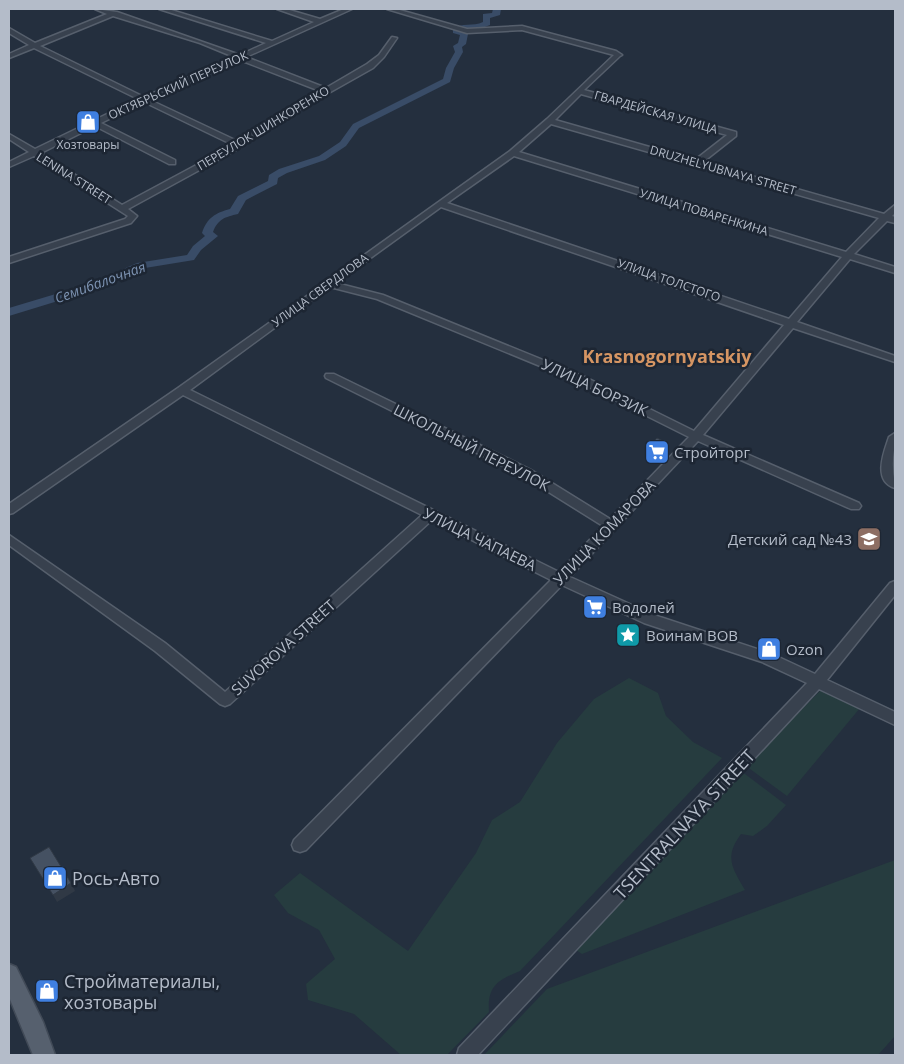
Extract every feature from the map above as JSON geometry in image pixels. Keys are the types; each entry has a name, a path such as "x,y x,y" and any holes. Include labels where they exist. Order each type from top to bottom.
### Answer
{"main road":[{"path":"9,974 35,1030 44,1055"},
{"path":"35,1030 54,1055"}],"street":[{"path":"98,9 202,42 326,91"},
{"path":"9,56 124,9"},
{"path":"162,9 272,43"},
{"path":"280,9 321,22"},
{"name":"ОКТЯБРЬСКИЙ ПЕРЕУЛОК","path":"9,165 143,100 349,9"},
{"name":"УЛИЦА СВЕРДЛОВА","path":"9,510 182,390 513,153 550,121 618,55 614,52 522,28 474,32 457,29 390,9"},
{"path":"9,30 32,45 235,143"},
{"name":"ПЕРЕУЛОК ШИНКОРЕНКО","path":"122,208 234,148 235,143 370,66 382,56 394,38"},
{"name":"ГВАРДЕЙСКАЯ УЛИЦА","path":"579,91 733,134 697,162"},
{"name":"DRUZHELYUBNAYA STREET","path":"550,121 890,219"},
{"path":"95,123 172,162"},
{"name":"LENINA STREET","path":"9,136 133,216 128,221 9,260"},
{"name":"УЛИЦА ПОВАРЕНКИНА","path":"513,153 895,270"},
{"name":"УЛИЦА ТОЛСТОГО","path":"442,204 895,358"},
{"name":"УЛИЦА КОМАРОВА","path":"300,845 560,579 696,436 849,256 890,219 895,208"},
{"name":"УЛИЦА БОРЗИК","path":"328,284 380,298 547,365 600,388 696,436 855,506"},
{"name":"ШКОЛЬНЫЙ ПЕРЕУЛОК","path":"330,376 527,473 611,525"},
{"name":"УЛИЦА ЧАПАЕВА","path":"182,390 560,579 649,619 767,658 895,719"},
{"path":"895,437 886,467 887,475 895,484"},
{"name":"SUVOROVA STREET","path":"9,539 160,647 225,700 430,515"},
{"name":"TSENTRALNAYA STREET","path":"466,1055 817,682 895,586"}],"green space":[{"path":"629,678 658,693 666,716 693,742 722,758 520,971 496,985 490,996 489,1012 447,1055 401,1055 354,1014 308,1000 306,984 335,959 319,930 288,913 274,895 300,873 408,951 476,853 492,820 520,802 557,743 594,699"},
{"path":"821,690 860,708 787,796 746,766"},
{"path":"739,773 745,774 786,805 767,826 753,836 741,834 736,842 731,856 732,862 736,875 745,890 582,954 576,950 582,939"},
{"path":"895,860 895,1036 878,1055 484,1055 547,989"}],"building":[{"path":"657,438 669,444 658,455 646,449"},
{"name":"Рось-Авто","path":"49,847 71,883 53,895 30,858"}],"waterway":[{"name":"Семибалочная","path":"9,312 93,287 141,265 190,258 197,248 213,236 207,233 211,223 220,215 234,212 242,198 273,182 273,177 283,171 322,158 343,144 356,126 447,80 450,68 459,52 457,46 462,44 464,34 456,31 461,27 477,28 487,23 486,16 496,15 497,9"}],"place":[{"name":"Хозтовары","path":"88,122"},
{"name":"Стройторг","path":"657,452"},
{"name":"Детский сад №43","path":"869,539"},
{"name":"Водолей","path":"595,607"},
{"name":"Воинам ВОВ","path":"628,635"},
{"name":"Ozon","path":"769,649"},
{"name":"Рось-Авто","path":"55,878"},
{"name":"Стройматериалы, хозтовары","path":"47,991"}],"district":[{"name":"Krasnogornyatskiy","path":"667,356"}]}
